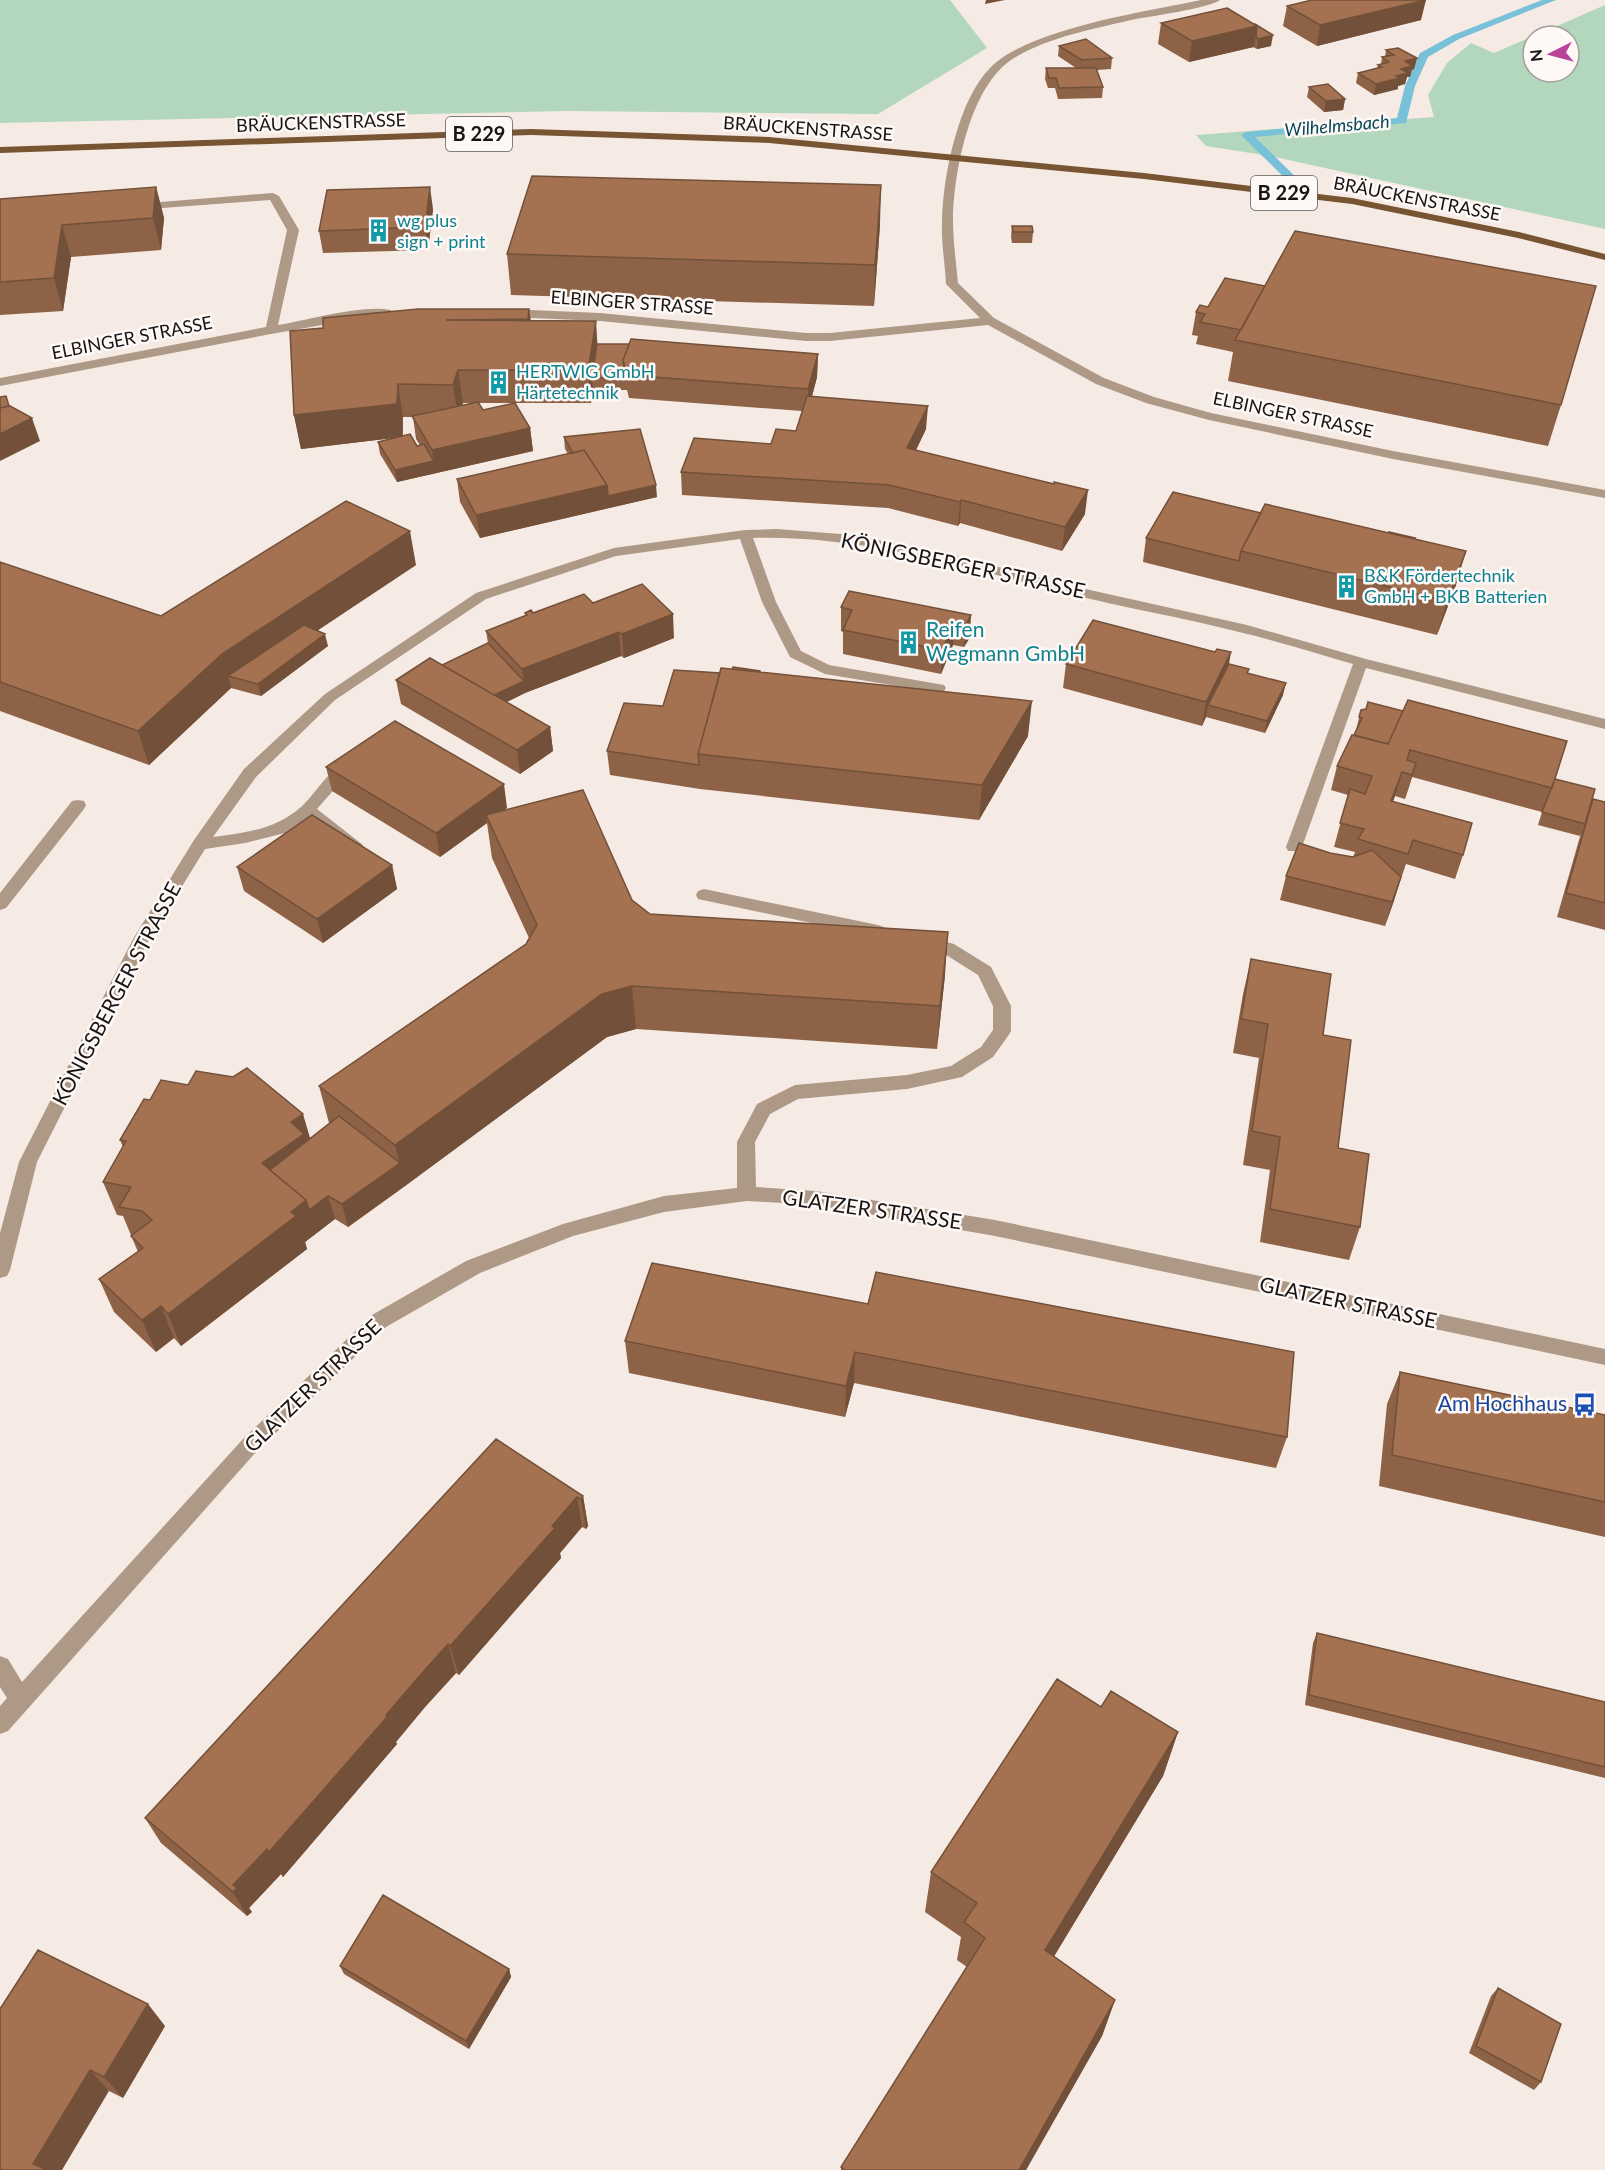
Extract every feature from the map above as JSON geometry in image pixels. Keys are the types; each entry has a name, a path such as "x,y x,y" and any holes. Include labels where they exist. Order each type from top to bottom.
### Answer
{"main road":[{"name":"BRÄUCKENSTRASSE","path":"0,150 531,132 769,140 1144,176 1352,201 1519,235 1605,257"}],"street":[{"name":"ELBINGER STRASSE","path":"1215,0 1081,29 1012,55 994,69 980,92 968,119 957,157 948,212 952,284 990,321 1100,381 1160,402 1209,416 1393,455 1605,494"},
{"path":"119,208 273,196 293,230 271,330"},
{"name":"ELBINGER STRASSE","path":"489,312 600,317 806,338 830,338 990,321"},
{"name":"ELBINGER STRASSE","path":"0,382 362,314 397,313"},
{"name":"KÖNIGSBERGER STRASSE","path":"0,1269 28,1162 141,939 200,844 250,773 330,697 481,596 614,552 746,534 777,533 853,539 1242,628 1361,662 1605,724"},
{"path":"746,534 769,602 795,654 825,669 939,688"},
{"path":"1294,848 1361,662"},
{"path":"200,844 245,838 283,828 308,810 332,782 357,762"},
{"path":"0,904 78,805"},
{"path":"308,810 369,856"},
{"path":"704,895 948,948 985,971 1002,1006 1002,1031 987,1052 956,1072 907,1082 795,1092 763,1109 747,1142 747,1194"},
{"name":"GLATZER STRASSE","path":"0,1723 250,1444 379,1321 473,1267 570,1229 664,1204 747,1194 816,1198 995,1228 1605,1357"},
{"path":"0,1667 20,1698"}],"green space":[{"path":"0,0 950,0 987,48 878,114 567,111 0,123"},
{"path":"1605,5 1605,229 1270,156 1206,146 1196,135 1434,117 1428,95 1447,63 1471,43 1494,53 1521,41 1521,84 1581,84 1581,24 1561,24"}],"building":[{"path":"1312,0 1426,0 1320,25 1287,6"},
{"path":"1227,8 1257,26 1192,41 1161,23"},
{"path":"1254,24 1273,35 1258,39 1256,37 1257,26"},
{"path":"1086,39 1112,58 1082,60 1059,46"},
{"path":"1398,48 1417,58 1405,61 1412,66 1401,69 1408,73 1396,76 1400,78 1376,84 1358,73 1382,67 1378,65 1389,62 1382,57 1394,55 1386,50"},
{"path":"1046,68 1096,68 1103,87 1059,88 1056,78 1049,78"},
{"path":"1328,84 1345,99 1326,101 1309,87"},
{"path":"532,176 881,185 875,265 507,254"},
{"path":"156,187 153,218 62,225 54,278 0,282 0,199"},
{"path":"430,187 425,227 319,231 327,190"},
{"path":"1012,226 1032,226 1033,232 1013,232"},
{"path":"1295,231 1596,286 1561,405 1235,340"},
{"path":"1225,278 1265,286 1241,330 1200,322 1205,314 1196,312 1200,305 1208,307"},
{"path":"418,309 529,309 528,319 446,320 596,321 588,370 458,370 453,385 398,384 397,404 294,415 290,331 323,328 323,318"},
{"path":"631,339 818,354 808,389 627,375 623,360"},
{"path":"597,344 629,344 623,360 626,378 592,378"},
{"path":"6,396 9,406 0,408 0,397"},
{"path":"807,396 928,406 907,448 1054,484 1054,482 1088,490 1065,527 961,500 960,502 889,485 681,472 694,438 771,444 776,429 796,431"},
{"path":"478,402 483,410 515,403 530,428 432,450 412,416"},
{"path":"10,406 32,418 0,434 0,408"},
{"path":"640,429 656,485 608,496 607,485 584,450 573,453 564,437"},
{"path":"410,434 417,446 424,444 434,461 395,470 378,442"},
{"path":"584,450 607,485 476,515 457,479"},
{"path":"1173,492 1261,513 1241,551 1239,561 1146,538"},
{"path":"346,501 410,531 222,654 138,731 0,682 0,562 161,616"},
{"path":"1265,504 1466,551 1447,601 1241,551"},
{"path":"1389,532 1415,538 1414,539"},
{"path":"642,584 673,614 522,669 486,631 527,615 525,613 531,610 533,613 584,594 593,603"},
{"path":"849,591 971,615 966,624 955,621 942,650 843,630 852,610 841,607"},
{"path":"1093,620 1215,652 1217,649 1231,652 1206,702 1066,664"},
{"path":"304,625 325,634 258,684 228,676"},
{"path":"488,643 524,681 494,695 442,665"},
{"path":"430,658 550,727 517,750 396,680"},
{"path":"1229,664 1249,669 1247,673 1286,683 1267,721 1208,705"},
{"path":"733,667 760,671 760,672 732,669"},
{"path":"721,668 1032,701 982,785 698,754"},
{"path":"674,670 720,673 698,754 699,765 607,751 624,703 663,706"},
{"path":"1408,700 1567,741 1552,788 1410,750 1407,760 1416,763 1412,775 1402,772 1391,801 1472,823 1463,855 1413,840 1408,854 1358,839 1364,829 1340,823 1350,789 1365,794 1372,776 1337,766 1352,735 1388,744"},
{"path":"1368,702 1403,711 1388,744 1354,735 1362,718 1359,717 1361,710 1366,709"},
{"path":"395,721 504,784 436,833 326,767"},
{"path":"1555,779 1595,789 1585,824 1542,812"},
{"path":"583,790 632,900 650,914 948,932 940,1006 632,986 602,994 395,1145 319,1086 526,944 537,925 486,815"},
{"path":"1593,799 1605,802 1605,903 1566,893"},
{"path":"312,815 392,865 317,919 237,867"},
{"path":"1299,843 1330,853 1353,857 1372,850 1401,877 1392,902 1286,876"},
{"path":"1251,959 1331,974 1323,1035 1351,1040 1338,1148 1369,1154 1360,1227 1270,1209 1280,1137 1252,1131 1268,1024 1241,1019"},
{"path":"247,1068 303,1114 291,1122 304,1134 262,1163 306,1200 291,1212 296,1216 168,1314 161,1306 142,1320 99,1279 143,1248 131,1236 152,1220 142,1211 119,1207 131,1187 103,1182 126,1141 120,1140 144,1099 150,1100 161,1080 188,1085 196,1071 233,1077"},
{"path":"339,1116 400,1163 342,1204 328,1196 309,1210 306,1200 270,1170"},
{"path":"652,1263 868,1304 876,1272 1294,1352 1287,1437 855,1352 846,1386 625,1341"},
{"path":"1400,1372 1605,1415 1605,1502 1392,1455"},
{"path":"496,1439 583,1496 581,1499 577,1497 552,1526 555,1528 450,1646 448,1644 416,1680 386,1715 387,1717 269,1852 267,1849 233,1885 237,1888 233,1892 145,1818"},
{"path":"1317,1633 1605,1702 1605,1767 1309,1695"},
{"path":"1057,1679 1101,1707 1111,1691 1178,1732 1045,1950 1115,2000 1019,2170 845,2170 841,2167 985,1938 964,1922 977,1903 931,1872"},
{"path":"383,1895 509,1969 466,2041 340,1966"},
{"path":"38,1950 148,2004 104,2077 90,2070 33,2164 47,2170 0,2170 0,2009"},
{"path":"1498,1988 1561,2024 1541,2082 1476,2046"}],"waterway":[{"name":"Wilhelmsbach","path":"1299,186 1246,135 1402,121 1410,86 1424,55 1456,37 1551,0"}],"place":[{"name":"wg plus sign + print","path":"379,231"},
{"name":"HERTWIG GmbH Härtetechnik","path":"498,382"},
{"name":"B&K Fördertechnik GmbH + BKB Batterien","path":"1346,586"},
{"name":"Reifen Wegmann GmbH","path":"908,642"},
{"name":"Am Hochhaus","path":"1585,1404"}]}
